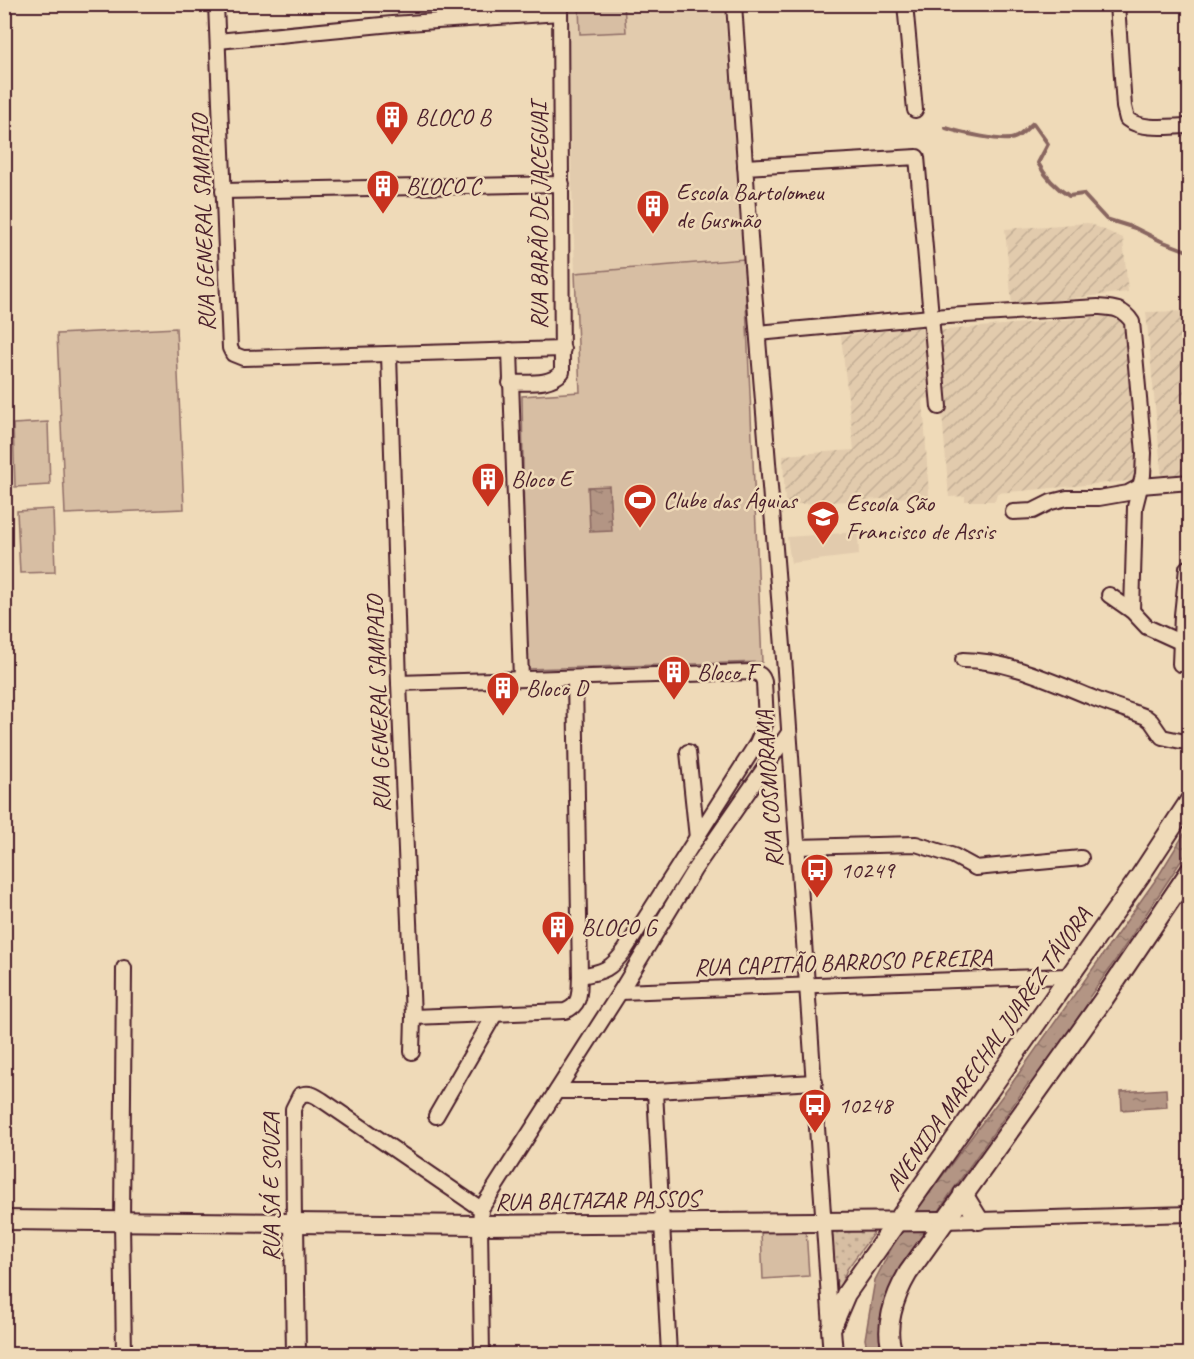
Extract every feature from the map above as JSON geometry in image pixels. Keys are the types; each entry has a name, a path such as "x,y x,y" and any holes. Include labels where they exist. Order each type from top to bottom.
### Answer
{"main road":[{"name":"AVENIDA MARECHAL JUAREZ TÁVORA","path":"831,1329 846,1294 1138,879 1190,800"},
{"path":"894,1354 890,1326 899,1287 939,1221 963,1194 1103,1000 1190,870"},
{"path":"963,1194 979,1220"},
{"name":"RUA BALTAZAR PASSOS","path":"4,1220 294,1224 480,1217 662,1223 939,1221"},
{"name":"RUA SÁ E SOUZA","path":"294,1224 296,1354"},
{"name":"RUA COSMORAMA","path":"831,1329 833,1354"}],"street":[{"name":"RUA GENERAL SAMPAIO","path":"216,4 230,348 233,354 243,358 562,348"},
{"name":"RUA COSMORAMA","path":"734,4 815,1082 831,1329"},
{"path":"905,4 915,110"},
{"path":"1117,4 1124,107 1127,119 1132,123 1140,124 1190,126"},
{"path":"218,41 560,9"},
{"name":"RUA BARÃO DE JACEGUAI","path":"510,383 542,382 555,379 562,372 560,9"},
{"path":"745,167 917,157 939,407"},
{"path":"223,191 562,184"},
{"path":"758,333 931,317 1098,307 1118,308 1128,315 1132,322 1144,453 1141,486 1135,507 1132,611"},
{"path":"510,350 521,679"},
{"name":"RUA GENERAL SAMPAIO","path":"389,354 399,683 413,1017 412,1052"},
{"path":"1013,512 1033,511 1051,502 1067,498 1099,498 1128,493 1141,486 1190,482"},
{"path":"1180,664 1187,568"},
{"path":"1109,595 1132,611 1147,627 1180,642"},
{"path":"963,660 992,664 1060,683 1095,699 1146,717 1152,721 1162,737 1190,743"},
{"path":"399,683 752,672 759,674 764,682 766,722 761,736 697,838 615,963 602,972 580,975"},
{"path":"413,1017 565,1011 573,1008 577,1003 580,975 575,679"},
{"path":"482,1354 480,1217 694,870 788,734"},
{"path":"688,752 697,838"},
{"path":"796,847 916,844 954,856 976,868 1081,858"},
{"path":"124,968 122,1222 124,1354"},
{"name":"RUA CAPITÃO BARROSO PEREIRA","path":"620,992 1068,976"},
{"path":"436,1116 495,1014"},
{"path":"557,1091 655,1091 815,1082"},
{"path":"655,1091 669,1354"},
{"name":"RUA SÁ E SOUZA","path":"294,1224 293,1108 300,1095 305,1094 312,1094 322,1100 480,1217"},
{"name":"RUA BALTAZAR PASSOS","path":"939,1221 1190,1214"}],"shaded area":[{"path":"566,5 724,5 744,259 575,273"},
{"path":"579,5 624,5 626,32 580,34"},
{"path":"1088,223 1123,238 1128,292 1012,305 1005,229"},
{"name":"Clube das Águias","path":"744,259 762,662 526,669 522,396 580,392 575,273"},
{"path":"1189,311 1189,478 1162,479 1146,312"},
{"path":"1117,315 1130,332 1140,480 997,493 995,501 965,501 965,496 949,497 935,331"},
{"path":"928,326 933,398 923,399 929,496 785,505 783,455 854,450 841,336"},
{"path":"176,328 184,509 65,514 57,334"},
{"path":"48,422 50,485 15,487 13,424"},
{"path":"53,509 55,572 20,573 17,511"},
{"name":"Escola São Francisco de Assis","path":"858,532 859,555 791,563 787,537"},
{"path":"873,1227 875,1231 847,1269 837,1294 832,1230"},
{"path":"806,1229 809,1276 763,1279 761,1232"}],"water":[{"path":"609,486 612,531 590,532 588,487"},
{"path":"1189,826 1189,849 1117,958 948,1197 897,1277 888,1354 868,1354 865,1339 875,1280 904,1224 1012,1083 1159,875"},
{"path":"1166,1089 1167,1107 1122,1110 1121,1092"}],"waterway":[{"path":"946,128 981,136 1009,139 1019,136 1033,123 1048,144 1038,163 1059,189 1069,196 1083,194 1106,219 1135,228 1190,252"},
{"path":"1031,1077 1057,1045 1085,1001"}],"place":[{"name":"BLOCO B","path":"392,146"},
{"name":"BLOCO C","path":"383,215"},
{"name":"Escola Bartolomeu de Gusmão","path":"653,235"},
{"name":"Bloco E","path":"488,508"},
{"name":"Clube das Águias","path":"640,529"},
{"name":"Escola São Francisco de Assis","path":"823,546"},
{"name":"Bloco F","path":"674,701"},
{"name":"Bloco D","path":"503,717"},
{"name":"10249","path":"817,899"},
{"name":"BLOCO G","path":"558,956"},
{"name":"10248","path":"815,1134"}]}
